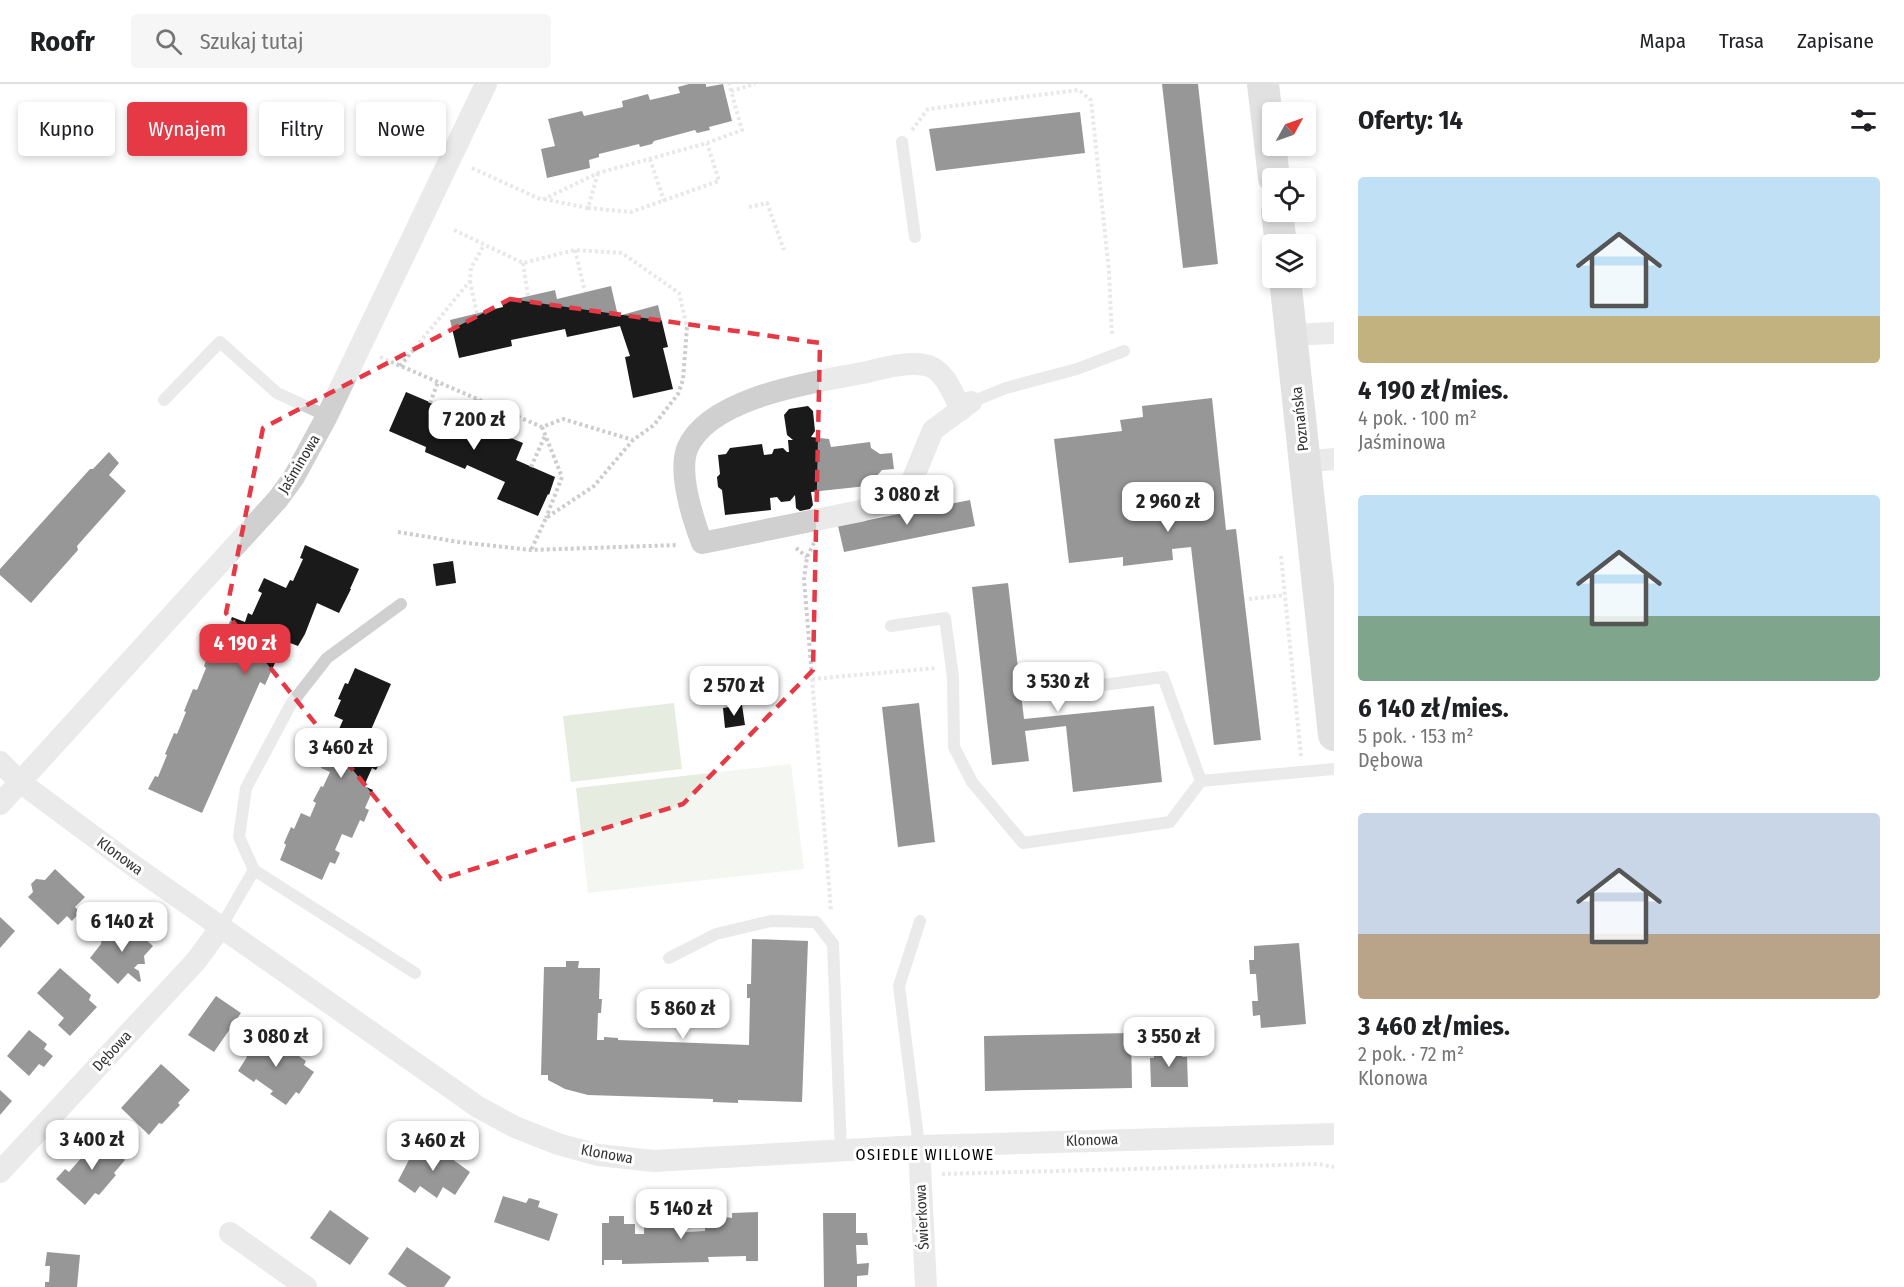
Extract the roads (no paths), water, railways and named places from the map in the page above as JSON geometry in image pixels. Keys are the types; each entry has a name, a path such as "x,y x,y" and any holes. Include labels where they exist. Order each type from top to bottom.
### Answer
{"street":[{"name":"Jaśminowa","path":"20,782 278,499 294,477 327,416 486,84"},
{"path":"1263,84 1273,168"},
{"name":"Poznańska","path":"1286,288 1291,336 1319,460 1334,735"},
{"path":"1291,336 1334,333"},
{"path":"927,364 940,374 966,406 933,430 912,481 887,502 860,511 702,543 693,521 684,473 687,451 696,434 714,417 783,388 898,366 927,364"},
{"name":"Klonowa","path":"0,762 20,782 128,862 478,1107 515,1127 558,1144 598,1155 654,1161 919,1146 1334,1134"},
{"path":"0,804 20,782"},
{"name":"Dębowa","path":"0,1172 196,961 221,927"},
{"name":"Świerkowa","path":"919,1146 926,1287"},
{"path":"230,1233 306,1287"}],"lane":[{"path":"902,142 915,237"},
{"path":"164,400 220,342 277,393 327,416"},
{"path":"966,406 1006,388 1077,369 1124,351"},
{"path":"401,604 327,658 291,704 246,788 239,837 254,870 415,973"},
{"path":"891,626 945,618 951,666 954,747 972,782 1023,843 1170,822 1201,781 1334,770"},
{"path":"1035,694 1163,677 1201,781"},
{"path":"221,927 254,870"},
{"path":"669,958 716,934 771,921 816,922 833,944 841,1151"},
{"path":"919,1146 899,986 920,921"}],"district":[{"name":"OSIEDLE WILLOWE","path":"925,1154"}]}
